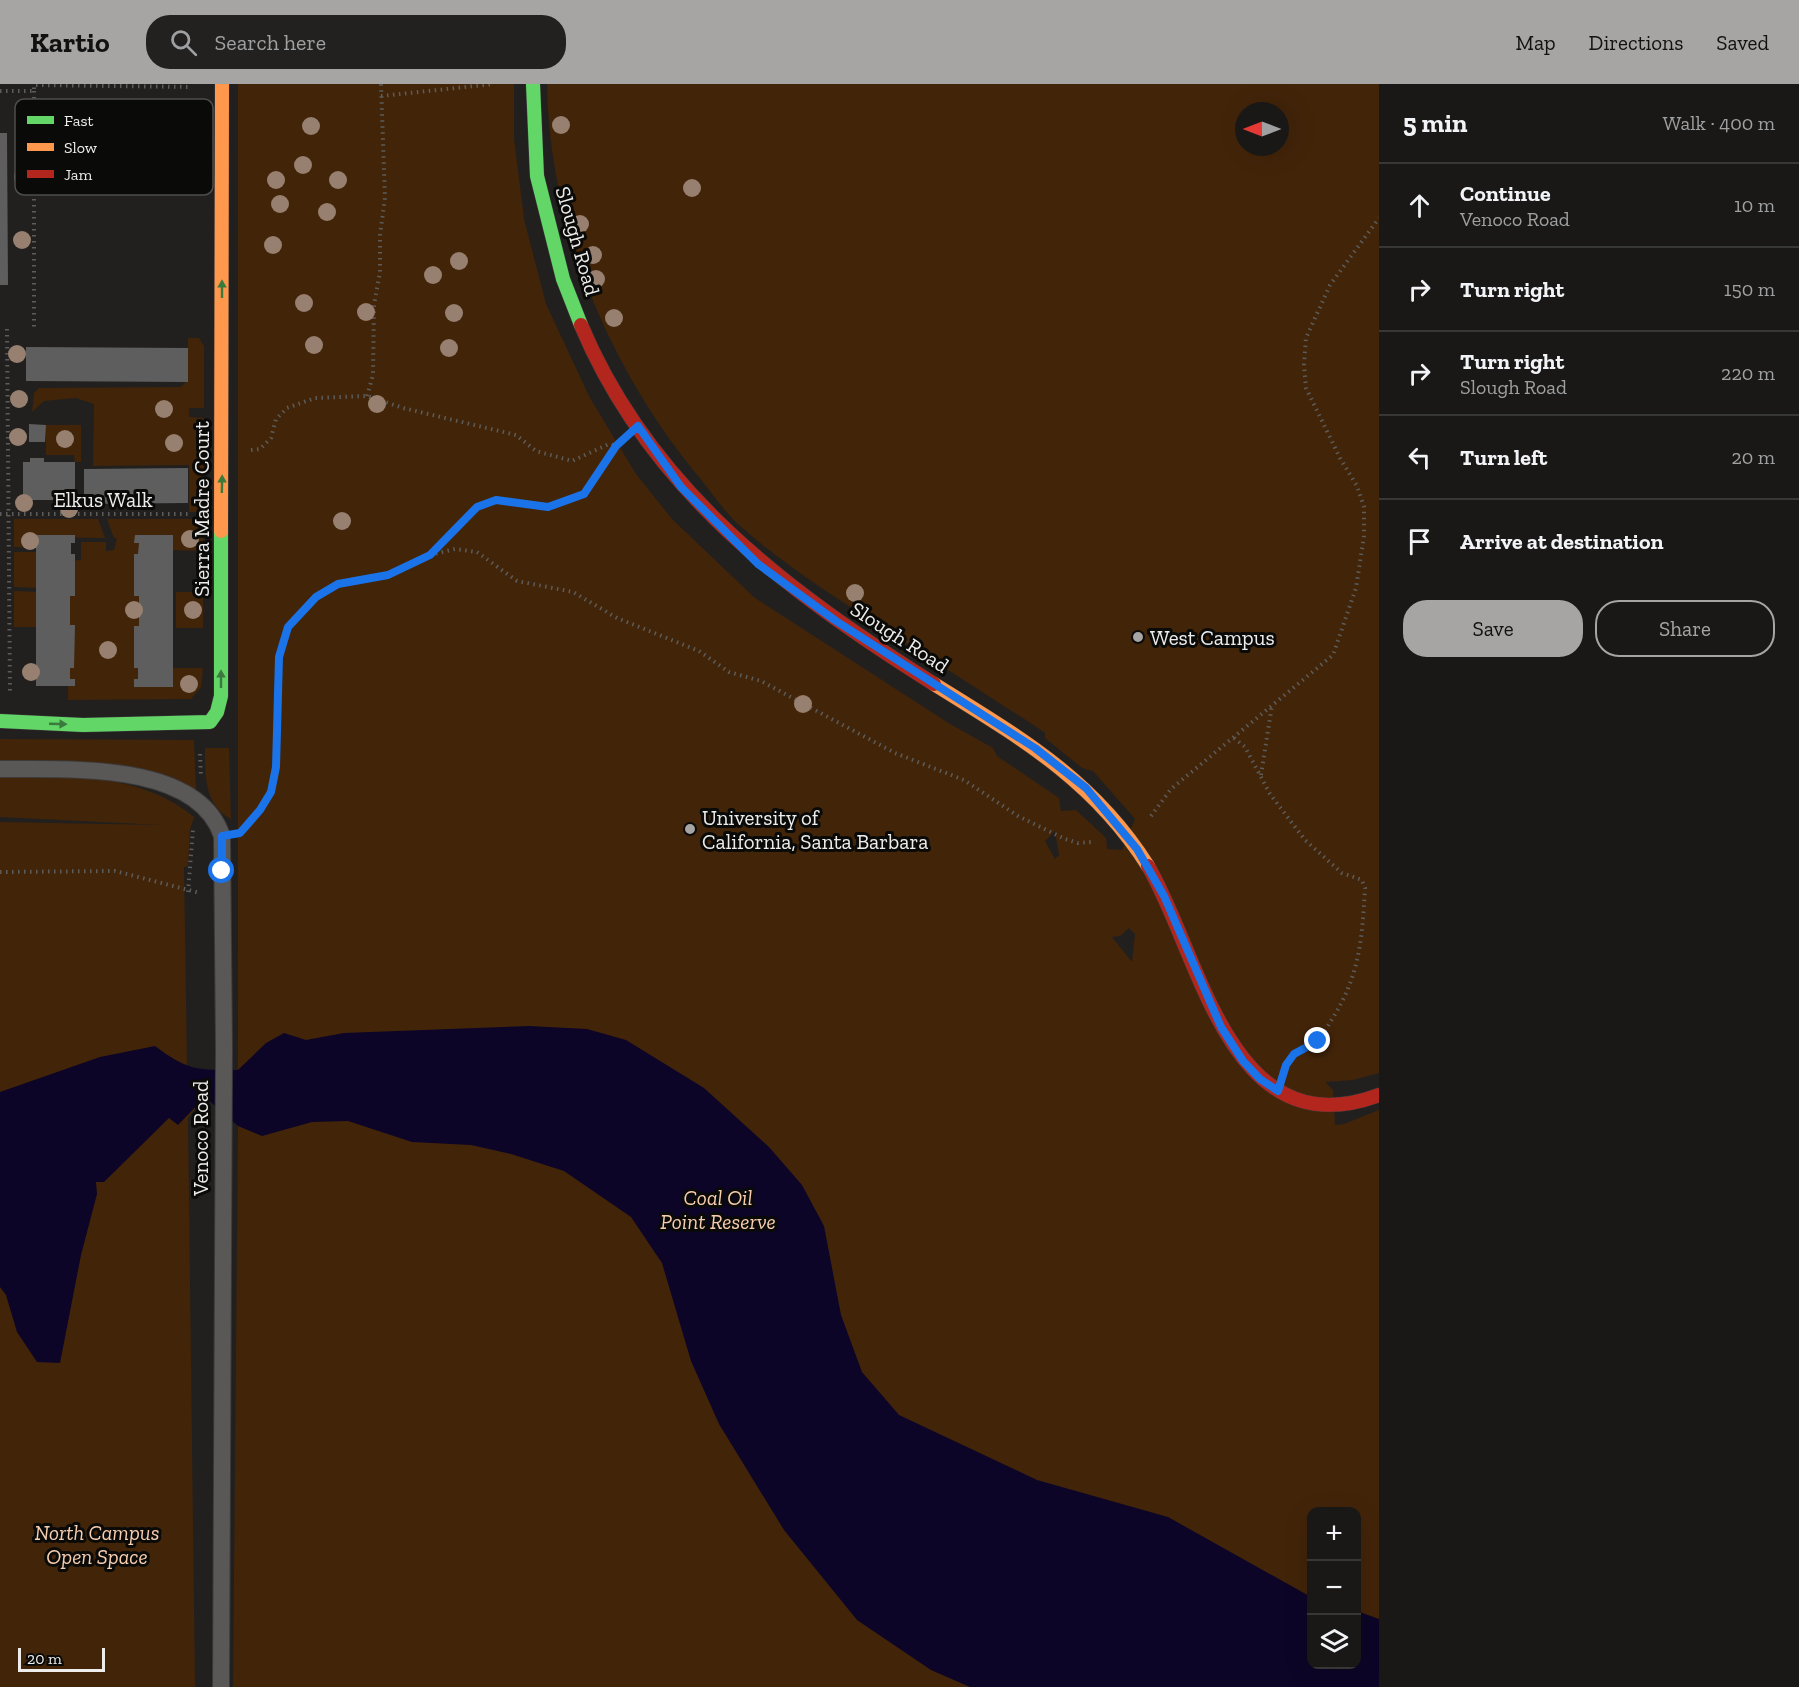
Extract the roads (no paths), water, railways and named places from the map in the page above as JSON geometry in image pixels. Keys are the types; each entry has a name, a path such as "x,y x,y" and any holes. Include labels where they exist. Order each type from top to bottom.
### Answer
{"street":[{"name":"Sierra Madre Court","path":"0,721 83,725 210,722 217,712 221,696 222,84"},
{"name":"Slough Road","path":"533,84 536,170 564,285 597,357 638,426 681,487 758,564 836,621 1035,748 1086,788 1137,849 1164,896 1189,958 1226,1035 1243,1061 1260,1079 1278,1091 1323,1105 1346,1104 1379,1095"}],"lane":[{"name":"Venoco Road","path":"0,769 95,771 143,776 169,785 204,807 217,822 222,836 224,1049 221,1687"}],"place":[{"name":"West Campus","path":"1138,637"},
{"name":"University of California, Santa Barbara","path":"690,829"}],"park label":[{"name":"Coal Oil Point Reserve","path":"718,1209"},
{"name":"North Campus Open Space","path":"97,1544"}]}
